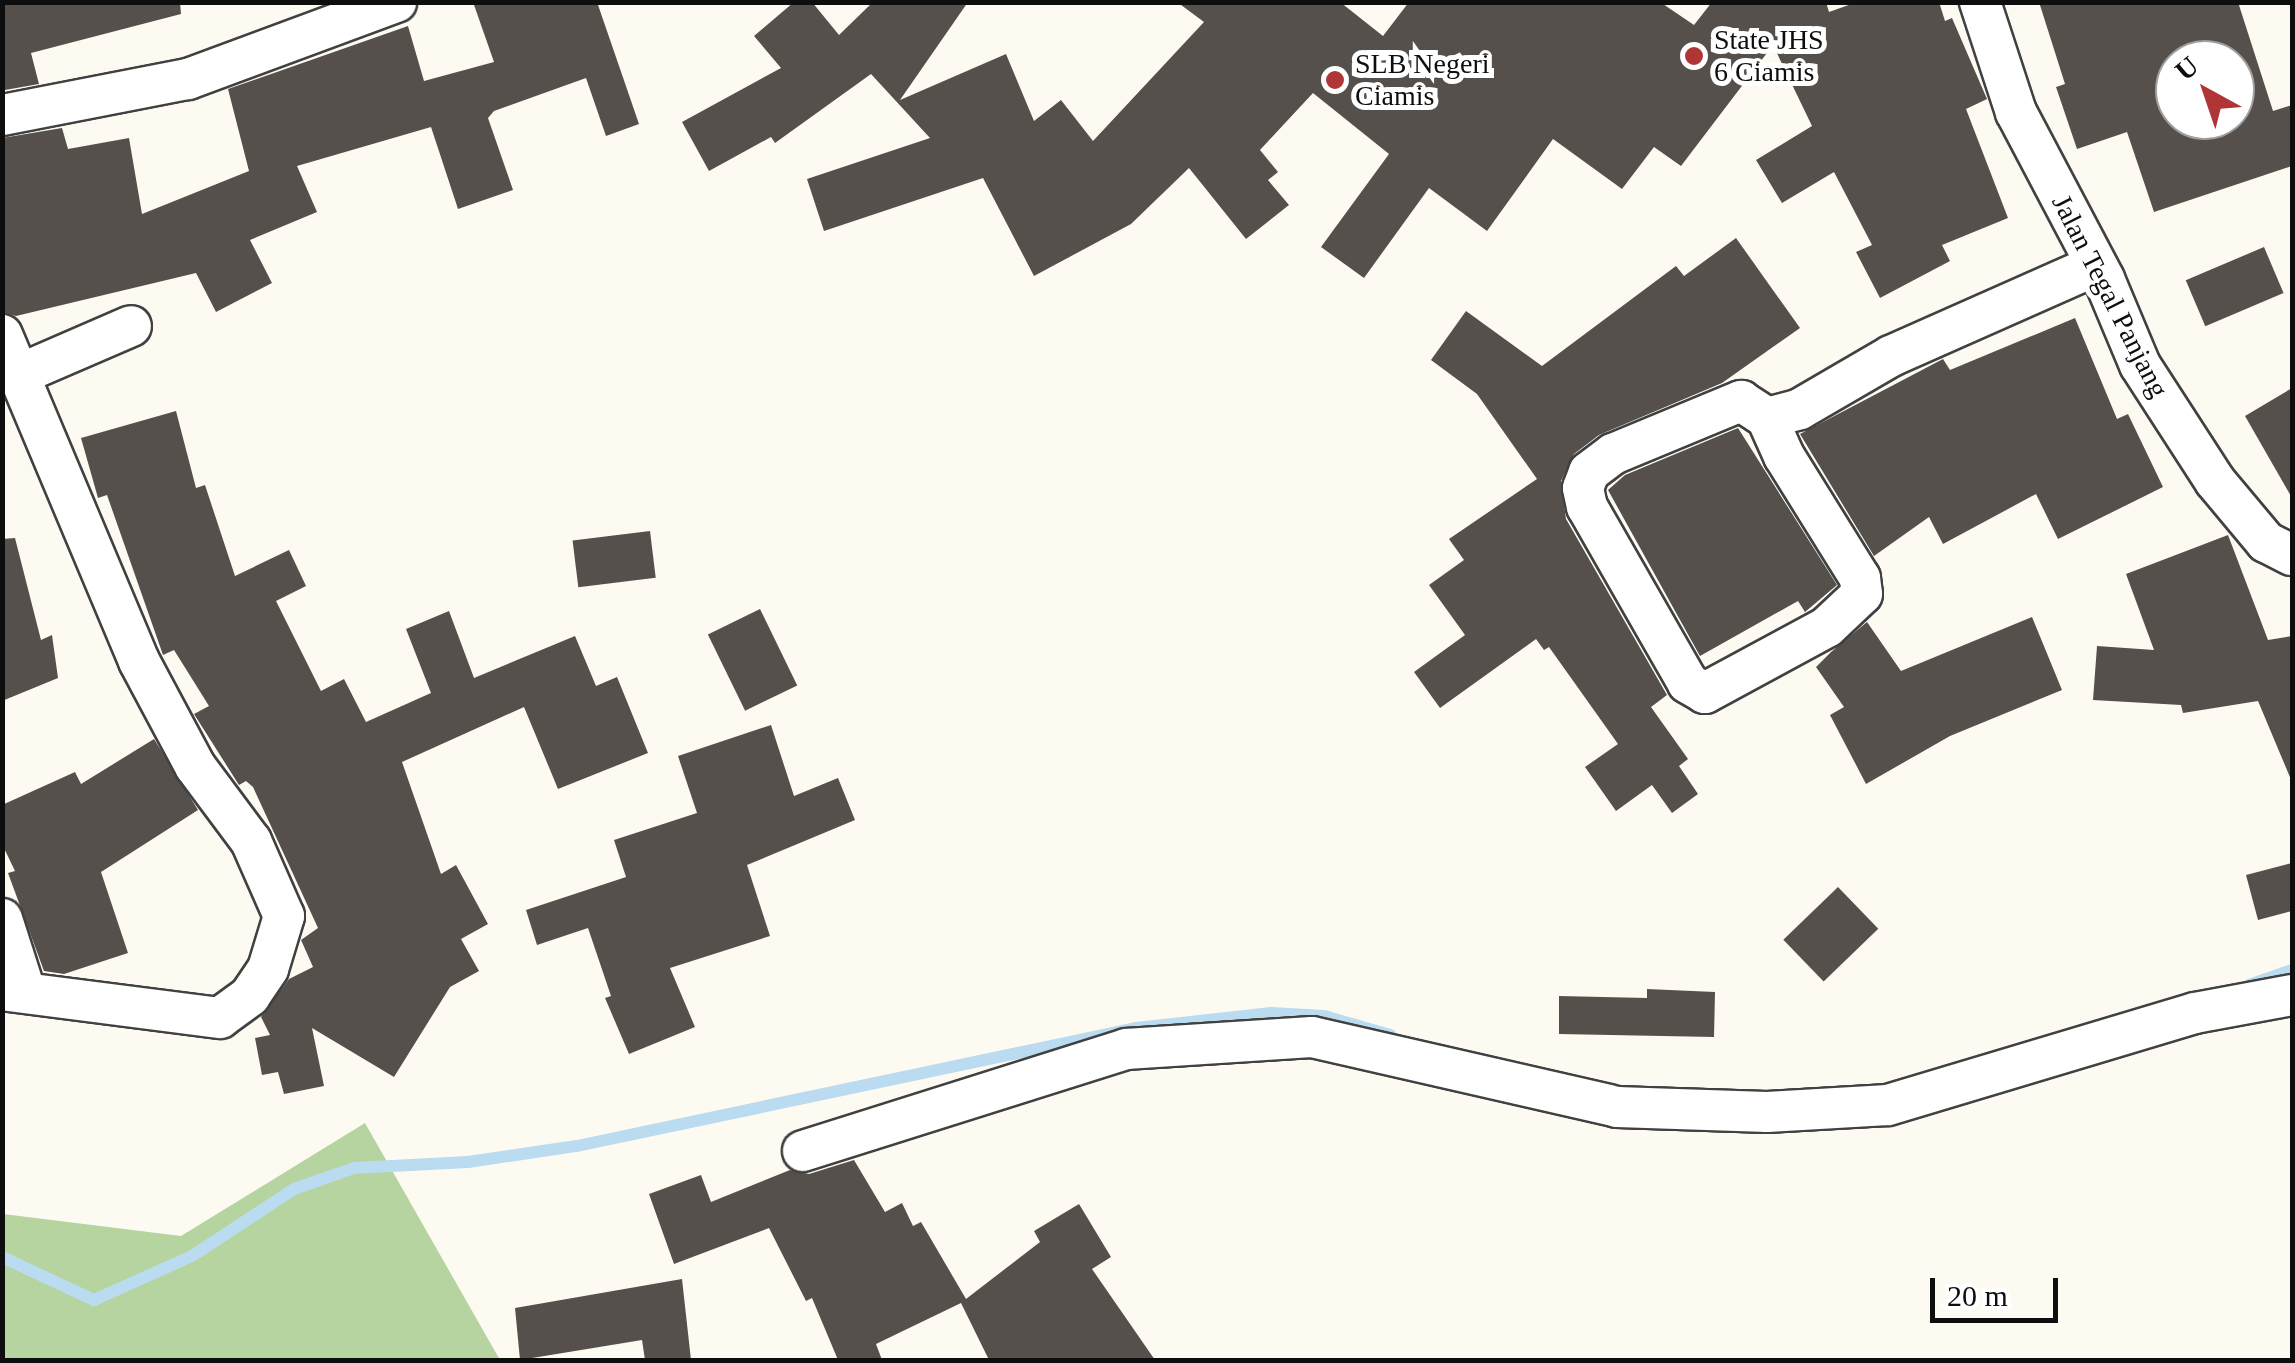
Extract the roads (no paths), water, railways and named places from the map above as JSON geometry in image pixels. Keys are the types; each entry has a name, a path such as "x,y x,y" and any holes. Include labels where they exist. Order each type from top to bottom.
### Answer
{"street":[{"path":"2,116 188,79 396,2"},
{"name":"Jalan Tegal Panjang","path":"1980,2 2016,112 2096,266 2140,365 2215,481 2266,542 2292,554"},
{"path":"1767,418 1800,409 1890,356 2096,266"},
{"path":"18,375 131,326"},
{"path":"2,336 139,661 195,766 251,841 284,916 259,983 220,1018 14,990 2,918"},
{"path":"1756,405 1767,418 1860,578 1862,594 1828,627 1705,694 1688,684 1587,507 1584,488 1589,472 1613,454 1722,406 1756,405"},
{"path":"803,1151 1126,1048 1312,1038 1617,1106 1767,1112 1888,1106 2195,1014 2292,995"}],"waterway":[{"path":"2249,985 2292,970"},
{"path":"2,1257 94,1300 192,1256 294,1189 354,1168 468,1162 577,1146 1136,1028 1271,1013 1324,1016 1390,1035"}],"place":[{"name":"State JHS 6 Ciamis","path":"1694,56"},
{"name":"SLB Negeri Ciamis","path":"1335,80"}]}
